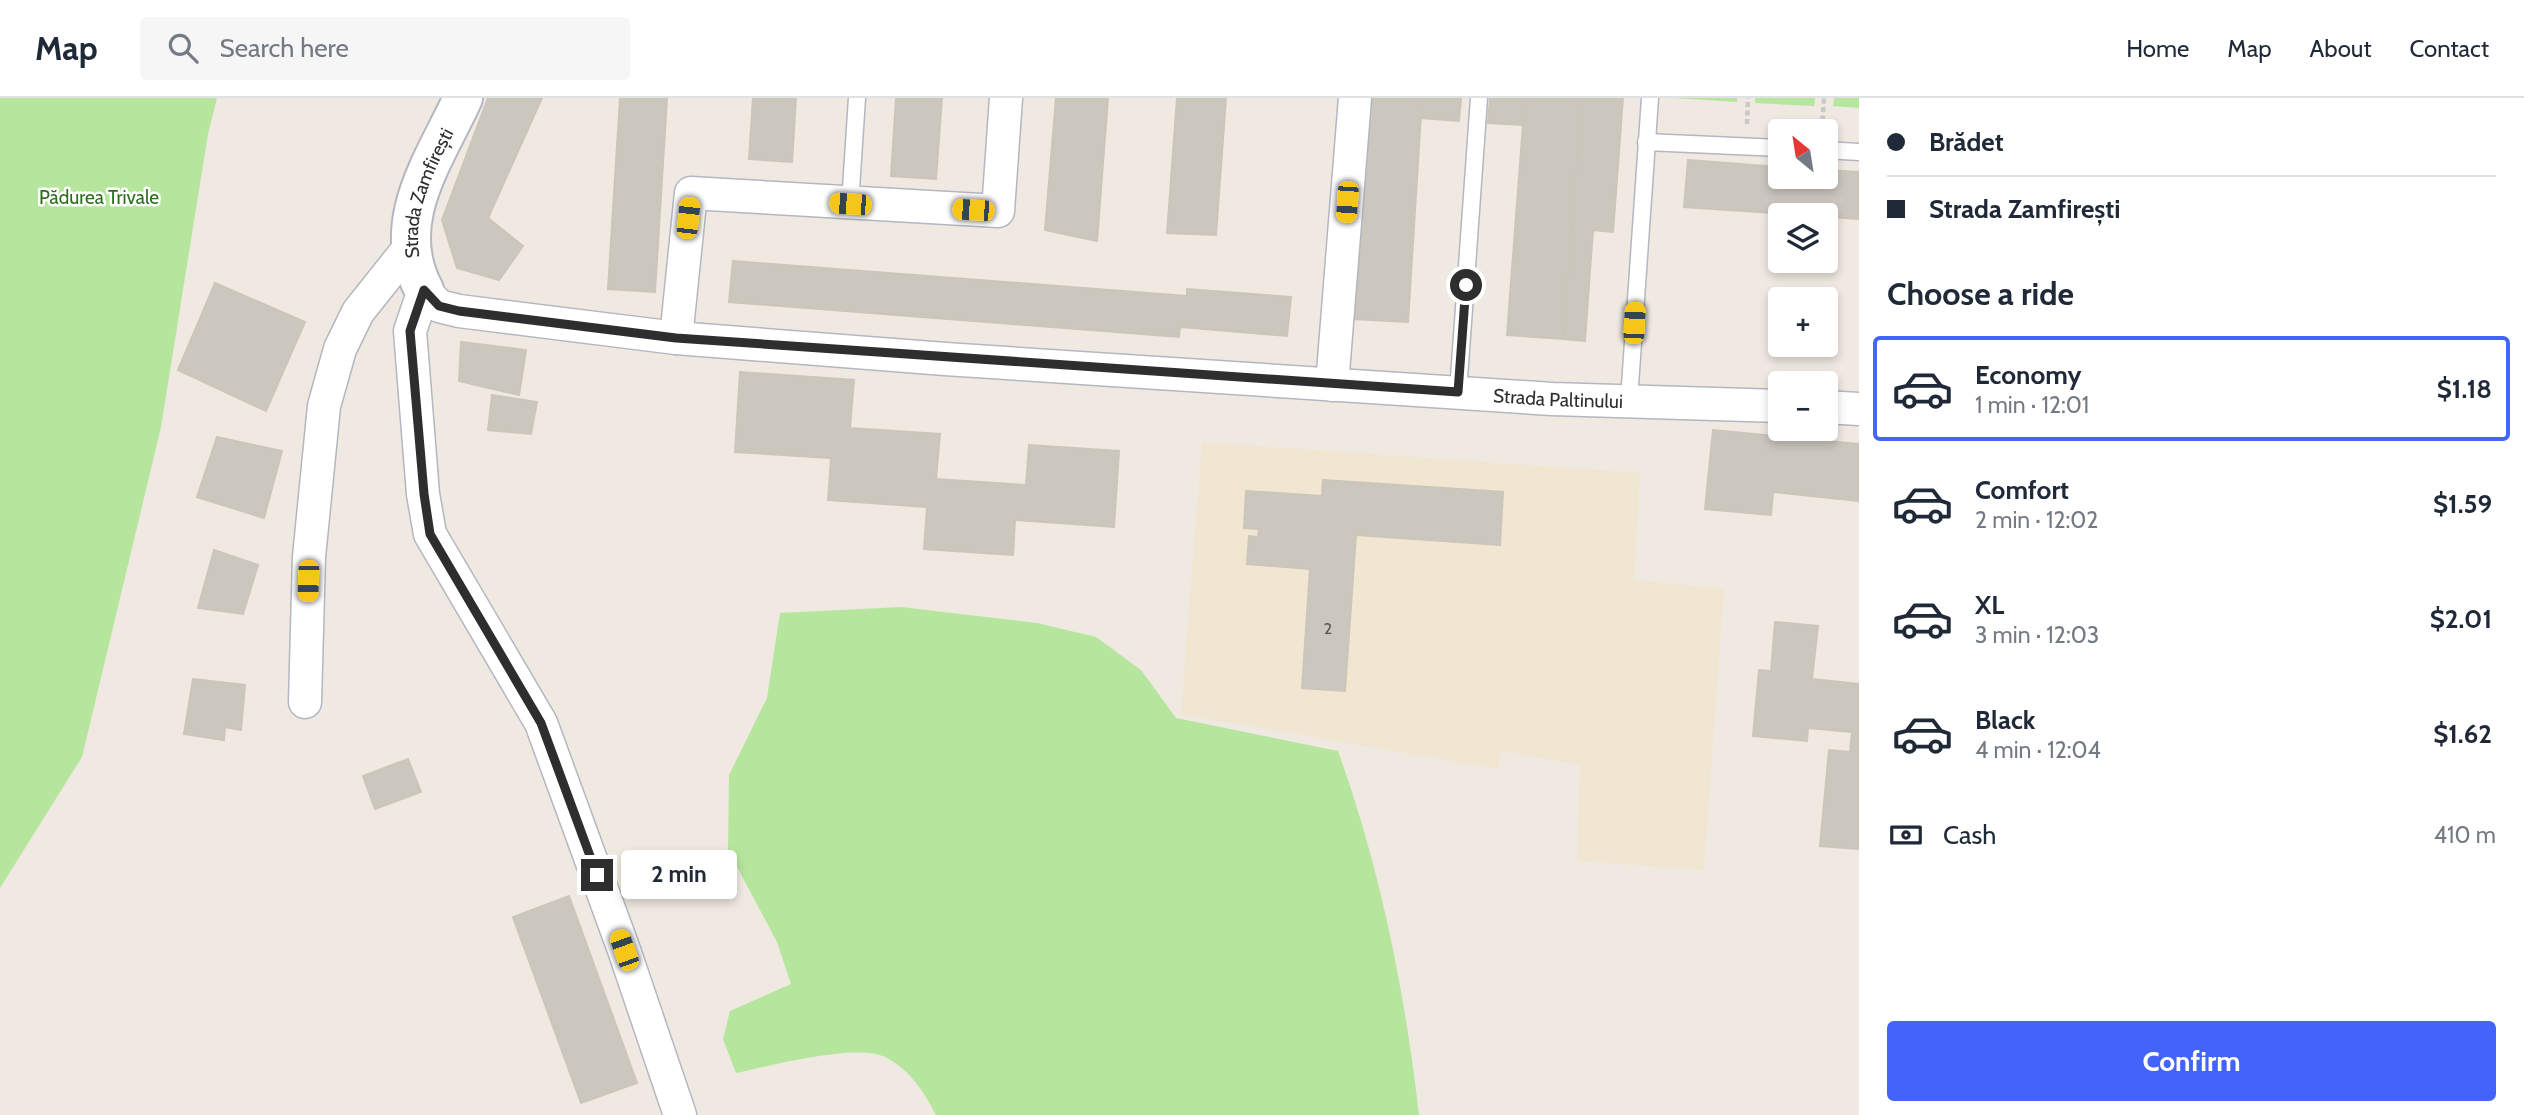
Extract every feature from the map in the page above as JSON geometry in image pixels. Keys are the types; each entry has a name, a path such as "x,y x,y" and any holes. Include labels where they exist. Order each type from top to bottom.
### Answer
{"street":[{"name":"Strada Zamfirești","path":"463,98 413,207 409,229 409,248 414,271 424,290 410,331 430,534 541,723 624,950 680,1115"},
{"path":"676,338 691,193 998,211 1006,98"},
{"path":"1332,385 1355,98"},
{"path":"305,702 309,557 324,406 340,349 358,312 409,248"},
{"name":"Strada Paltinului","path":"424,290 439,306 459,311 676,338 1332,385 1768,406"},
{"path":"1838,408 1859,409"}],"lane":[{"path":"850,204 857,98"},
{"path":"1458,392 1479,98"},
{"path":"1629,400 1650,98"},
{"path":"1646,142 1768,147"},
{"path":"1838,151 1859,152"}],"path":[{"path":"1823,119 1824,98"}],"shaded area":[{"path":"1202,442 1640,473 1634,580 1724,589 1704,870 1577,861 1580,765 1501,751 1497,769 1181,714"}],"green space":[{"name":"Pădurea Trivale","path":"0,98 217,98 208,134 161,427 82,757 0,888"},
{"path":"1673,98 1737,98 1737,102"},
{"path":"1755,98 1815,98 1814,106 1755,103"},
{"path":"1834,98 1859,98 1859,108 1833,106"},
{"path":"901,607 1037,623 1096,637 1141,670 1176,718 1338,751 1366,840 1389,930 1419,1115 936,1115 922,1090 910,1076 896,1063 874,1054 813,1057 736,1073 723,1039 730,1011 791,984 777,942 728,850 729,775 767,698 780,613"}],"building":[{"path":"488,98 542,98 488,218 523,246 499,280 457,268 442,220"},
{"path":"620,98 667,98 655,292 608,289"},
{"path":"753,98 796,98 792,162 749,159"},
{"path":"896,98 942,98 936,179 891,176"},
{"path":"1056,98 1108,98 1097,241 1045,230"},
{"path":"1177,98 1226,98 1216,235 1167,233"},
{"path":"1367,98 1422,98 1408,322 1353,319"},
{"path":"1422,98 1461,98 1459,121 1421,118"},
{"path":"1490,98 1525,98 1523,125 1488,123"},
{"path":"1525,98 1582,98 1563,339 1507,335"},
{"path":"1582,98 1623,98 1613,232 1593,230 1585,341 1563,339"},
{"path":"1688,160 1768,166 1768,189 1838,189 1838,171 1859,172 1859,219 1838,218 1838,203 1768,203 1768,213 1684,207"},
{"path":"733,261 1187,296 1187,289 1291,297 1287,336 1180,327 1179,337 729,302"},
{"path":"215,283 305,322 266,411 178,370"},
{"path":"461,342 526,350 519,395 459,381"},
{"path":"740,372 854,380 850,428 940,434 936,479 1026,485 1029,445 1119,451 1114,527 1015,520 1013,555 924,549 927,507 828,500 831,458 735,452"},
{"path":"492,395 537,402 531,434 488,430"},
{"path":"1713,430 1768,435 1768,441 1859,444 1859,501 1773,492 1771,515 1705,509"},
{"path":"217,437 282,451 264,518 197,497"},
{"path":"1323,480 1503,492 1500,545 1356,535 1345,691 1302,688 1310,569 1247,564 1249,536 1258,537 1259,529 1244,528 1246,491 1322,496"},
{"path":"214,550 258,565 243,614 198,608"},
{"path":"1775,622 1818,626 1812,679 1859,684 1859,849 1820,846 1829,750 1850,752 1852,732 1808,728 1807,741 1753,736 1759,670 1771,671"},
{"path":"193,679 245,685 241,730 225,727 224,740 184,734"},
{"path":"408,759 421,792 375,809 363,776"},
{"path":"569,896 637,1083 581,1103 513,917"}],"route":[{"path":"597,875 541,723 430,534 410,331 424,290 439,306 459,311 583,324 676,338 945,359 1458,392 1466,285"}]}
